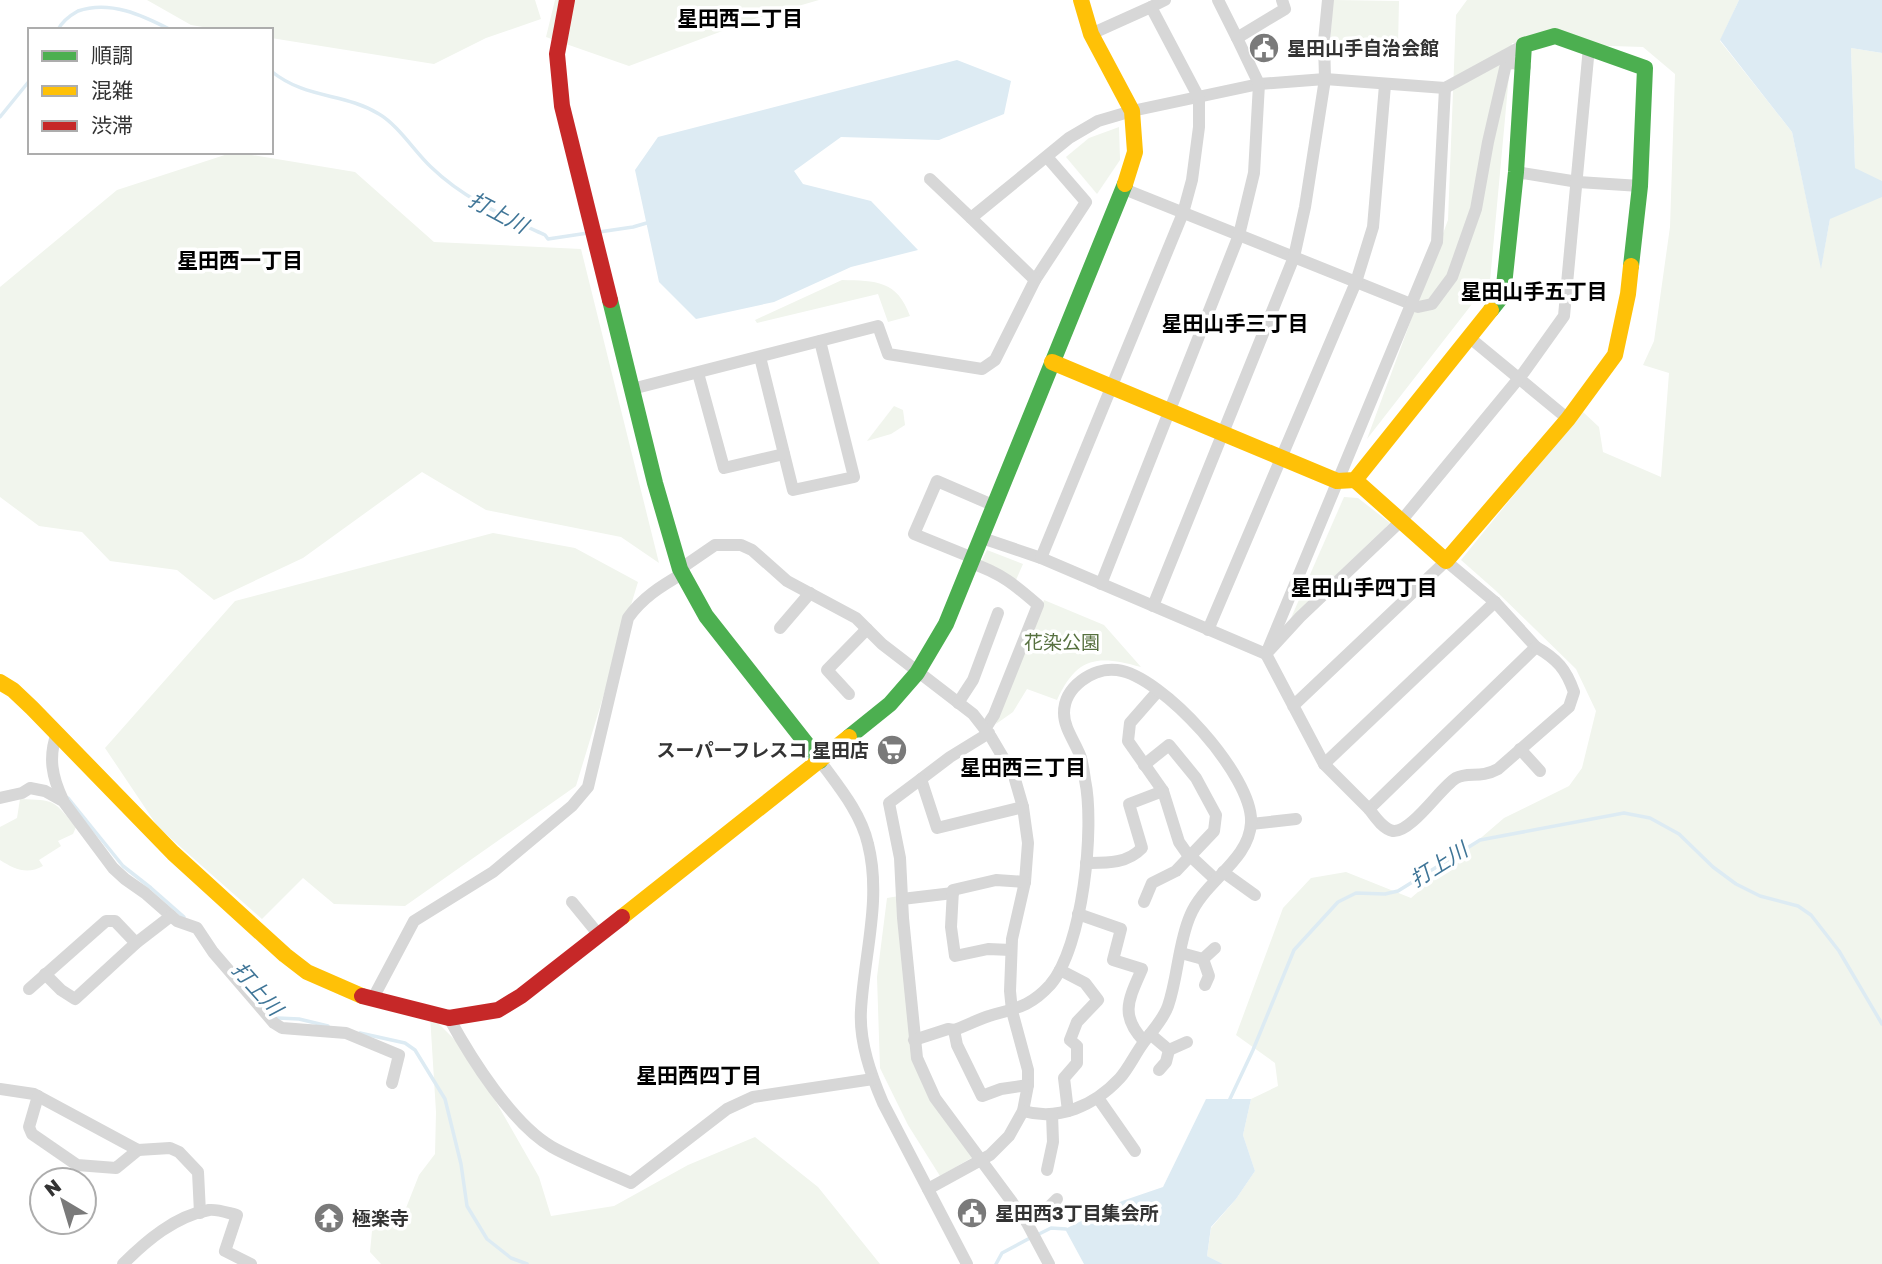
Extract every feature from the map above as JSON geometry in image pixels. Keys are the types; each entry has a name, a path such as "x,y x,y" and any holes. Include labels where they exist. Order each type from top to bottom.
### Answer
{"street":[{"path":"567,0 557,54 562,106 632,389 681,572 706,616 820,761 856,812 868,844 874,898 861,1012 864,1045 883,1103 967,1264"},
{"path":"0,682 13,690 57,733 173,853 307,972 372,1000 449,1018 477,1016 498,1010 521,996 890,704 917,673 946,624 1124,189 1135,152 1132,111 1091,34 1081,0"},
{"path":"1091,34 1165,0"},
{"path":"1101,584 1238,235 1254,173 1259,84 1217,0"},
{"path":"1237,38 1286,9 1282,0"},
{"path":"1153,606 1221,432 1240,392 1294,257 1306,207 1325,79 1324,41 1328,0"},
{"path":"1041,558 1183,213 1192,180 1199,127 1199,98 1151,7"},
{"path":"971,218 1069,138 1098,121 1132,111 1259,84 1325,79 1445,89 1524,45 1555,36 1644,68 1640,186 1628,294 1615,355 1568,419 1446,561 1293,706"},
{"path":"1354,480 1503,295 1516,172 1524,45"},
{"path":"1266,654 1300,617 1402,520 1519,379 1564,316 1589,47"},
{"path":"1124,189 1418,307 1432,304 1452,277 1476,209 1506,64 1514,63 1524,67"},
{"path":"1208,630 1356,282 1373,227 1385,85"},
{"path":"1266,654 1437,242 1445,89"},
{"path":"632,389 878,326 888,354 982,369 996,360 1035,280 1086,202 1047,156"},
{"path":"1516,172 1578,182 1640,186"},
{"path":"930,178 1035,280"},
{"path":"1470,338 1568,419"},
{"path":"760,357 793,490 854,477 820,341"},
{"path":"982,538 1041,558 1266,654 1324,764 1382,825 1392,831 1400,830 1412,821 1453,779 1463,774 1488,775 1569,707 1574,692 1567,672 1555,657 1536,647 1495,602 1354,480 1337,481 1052,362"},
{"path":"698,373 724,468 784,454"},
{"path":"995,506 937,481 914,534 996,571 1038,605 987,731 889,803 899,846 917,1058 935,1098 1026,1221 1049,1264"},
{"path":"372,1000 414,921 493,872 572,806 588,787 628,618 636,606 715,545 741,545 752,550 787,581 856,618 917,673 973,714 987,731 1014,776 1023,807 1028,843 1025,882 1011,950 1010,991 1012,1011 1028,1070 1023,1111 1009,1136 990,1155 928,1189"},
{"path":"780,628 810,593"},
{"path":"1324,764 1495,602"},
{"path":"958,703 972,680 998,613"},
{"path":"849,694 827,670 867,629"},
{"path":"1369,809 1536,647"},
{"path":"914,1040 948,1029 954,1030 1033,1003 1052,983 1060,970 1078,914 1086,863 1089,800 1081,758 1069,733 1064,712 1068,693 1088,677 1116,669 1129,673 1158,691 1206,733 1226,759 1250,806 1251,824 1245,844 1234,862 1206,888 1190,916 1167,1009 1121,1077 1084,1107 1041,1116 1023,1111"},
{"path":"1158,691 1138,713 1127,733 1130,748 1163,791 1179,842 1190,856 1255,894"},
{"path":"57,733 52,747 51,765 55,783 63,801 113,868 177,921 197,928 213,952 274,1023 282,1028 346,1033 399,1055 392,1083"},
{"path":"1144,765 1169,745 1196,778 1216,815 1214,831 1176,871 1152,883 1144,902"},
{"path":"1520,749 1540,771"},
{"path":"921,779 936,828 1023,807"},
{"path":"0,798 22,793 30,788 45,791 63,801"},
{"path":"1086,863 1110,863 1136,854 1142,848 1129,804 1163,791"},
{"path":"1251,824 1296,819"},
{"path":"1011,950 988,949 955,956 951,927 953,890 996,880 1025,882"},
{"path":"902,899 953,893"},
{"path":"572,902 599,935"},
{"path":"1078,914 1121,929 1113,960 1142,970 1130,997 1129,1018 1133,1029 1169,1050"},
{"path":"45,974 75,999 136,943 171,916"},
{"path":"29,989 106,921 115,921 136,943"},
{"path":"1203,959 1215,948"},
{"path":"1181,953 1203,959"},
{"path":"1203,959 1209,976 1205,985"},
{"path":"1060,970 1085,983 1098,1000 1077,1022 1070,1040 1077,1046 1077,1063 1064,1078 1068,1111"},
{"path":"449,1018 468,1053 531,1132 552,1147 631,1183 727,1109 740,1102 752,1097 873,1079"},
{"path":"954,1030 957,1045 982,1096 1001,1088 1028,1085"},
{"path":"1169,1050 1187,1042"},
{"path":"1159,1070 1166,1062 1169,1050"},
{"path":"0,1089 38,1096 138,1150 170,1148 179,1152 198,1172 200,1213"},
{"path":"38,1096 29,1127 32,1134 77,1165 116,1168 138,1150"},
{"path":"1098,1098 1135,1150"},
{"path":"1047,1170 1053,1142 1052,1114"},
{"path":"1026,1221 1038,1218 1057,1199"},
{"path":"123,1264 155,1236 176,1223 211,1210 237,1215 225,1251 251,1264"}],"green space":[{"path":"147,0 535,0 541,19 486,38 434,64 273,38 273,28 209,28 191,25"},
{"path":"555,0 819,0 757,18 629,66 546,37"},
{"path":"1333,0 1399,1 1398,45 1330,46"},
{"path":"1467,0 1739,0 1720,41 1792,132 1821,267 1830,219 1855,168 1851,48 1882,53 1882,1264 1223,1264 1207,1256 1211,1228 1255,1171 1243,1135 1251,1099 1278,1086 1275,1063 1236,1035 1283,908 1311,878 1346,872 1411,898 1504,818 1569,786 1582,768 1596,711 1576,669 1461,560 1582,411 1599,427 1603,452 1661,477 1669,373 1643,365 1654,341 1670,227 1675,74 1643,47 1512,43 1490,281 1367,439 1448,220 1456,15"},
{"path":"1119,127 1120,160 1097,194 1066,157 1089,138"},
{"path":"228,154 246,154 355,172 434,242 581,249 659,563 621,537 486,510 422,472 303,558 214,600 177,570 110,561 82,532 39,526 0,497 0,287 117,190"},
{"path":"842,280 875,282 892,289 905,304 910,316 888,322 878,294 757,323 755,320"},
{"path":"894,406 903,410 905,425 891,434 867,441"},
{"path":"1344,497 1358,498 1390,523 1291,618"},
{"path":"493,533 575,548 638,582 576,786 405,906 334,904 303,878 262,919 158,827 105,748 235,601"},
{"path":"987,550 1023,564 1016,580 981,562"},
{"name":"花染公園","path":"1044,600 1104,625 1141,667 1113,661 1090,662 1073,675 1057,700 1027,689 1013,712 996,724"},
{"path":"20,799 53,803 76,827 73,834 58,841 61,846 39,860 43,866 37,869 16,868 0,860 0,827 17,818"},
{"path":"899,896 910,1039 973,1157 940,1176 908,1125 880,1068 877,977 887,898"},
{"path":"430,1015 468,1053 539,1177 551,1216 614,1206 688,1165 755,1137 818,1187 880,1264 381,1264 370,1252 372,1231 406,1208 419,1175 435,1154 436,1112"}],"shaded area":[{"path":"1739,0 1882,0 1882,53 1851,48 1855,168 1882,181 1882,197 1830,219 1821,269 1792,132 1720,40"},
{"path":"957,60 1011,81 1004,114 939,140 841,137 794,171 803,184 871,201 918,250 851,267 774,302 696,319 659,282 635,170 658,137"},
{"path":"1206,1099 1251,1099 1243,1135 1255,1171 1236,1199 1211,1227 1207,1256 1223,1264 1084,1264 1065,1229 1122,1201 1163,1187"}],"waterway":[{"name":"打上川","path":"59,28 66,19 78,11 102,7 137,14 167,28"},
{"name":"打上川","path":"273,72 298,87 352,102 379,114 393,125 431,167 457,188 548,239 588,233"},
{"name":"打上川","path":"0,117 28,82"},
{"name":"打上川","path":"599,232 650,222"},
{"name":"打上川","path":"68,798 123,866 184,917"},
{"name":"打上川","path":"1229,1101 1294,950 1338,902 1356,893 1385,894 1398,891 1480,840 1624,813 1650,818 1679,834 1713,867 1736,884 1760,896 1798,906 1811,915 1839,951 1882,1024"},
{"name":"打上川","path":"278,1018 299,1019 328,1026"},
{"name":"打上川","path":"360,1033 405,1043 415,1050 445,1099 461,1164 467,1206 487,1239 511,1258 527,1264"},
{"name":"打上川","path":"1037,1235 1051,1228 1066,1229"},
{"name":"打上川","path":"996,1264 1002,1253 1030,1238"}],"traffic: fast":[{"path":"1491,310 1503,295 1516,172 1524,45 1555,36 1645,68 1640,186 1631,266"},
{"path":"849,737 890,704 917,673 946,624 1125,184"},
{"path":"610,300 655,483 680,569 706,616 820,761"}],"traffic: slow":[{"path":"1081,0 1091,34 1132,111 1135,152 1125,184"},
{"path":"1355,480 1446,561 1568,419 1615,355 1631,266"},
{"path":"1052,362 1337,481 1355,480 1491,310"},
{"path":"0,682 32,708 173,853 285,955 307,972 362,996"},
{"path":"622,917 849,737"}],"traffic: jam":[{"path":"567,0 557,54 562,106 610,300"},
{"path":"362,996 449,1018 498,1010 521,996 622,917"}],"place":[{"name":"星田山手自治会館","path":"1264,48"},
{"name":"スーパーフレスコ 星田店","path":"892,750"},
{"name":"星田西3丁目集会所","path":"972,1213"},
{"name":"極楽寺","path":"329,1218"}],"district":[{"name":"星田西二丁目","path":"740,19"},
{"name":"星田西一丁目","path":"240,261"},
{"name":"星田山手五丁目","path":"1534,292"},
{"name":"星田山手三丁目","path":"1235,324"},
{"name":"星田山手四丁目","path":"1364,588"},
{"name":"星田西三丁目","path":"1023,768"},
{"name":"星田西四丁目","path":"699,1076"}]}
